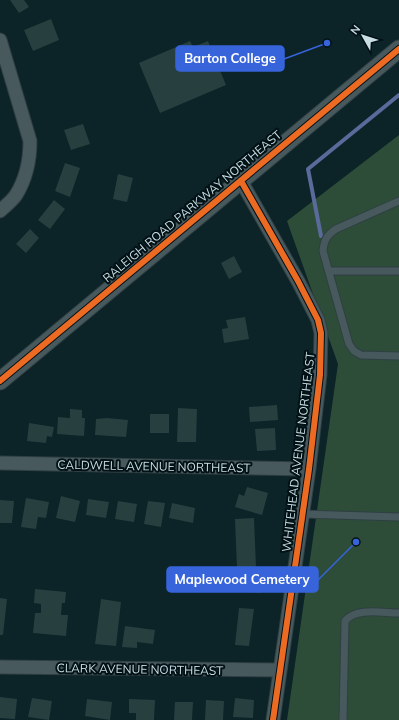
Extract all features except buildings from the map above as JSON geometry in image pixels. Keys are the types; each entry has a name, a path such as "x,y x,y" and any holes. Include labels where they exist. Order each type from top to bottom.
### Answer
{"street":[{"path":"0,40 30,140 30,148 25,175 16,195 0,211"},
{"name":"RALEIGH ROAD PARKWAY NORTHEAST","path":"0,381 399,49"},
{"name":"WHITEHEAD AVENUE NORTHEAST","path":"241,180 298,281 318,320 322,334 320,375 273,720"},
{"name":"CALDWELL AVENUE NORTHEAST","path":"0,463 308,469"},
{"name":"CLARK AVENUE NORTHEAST","path":"0,667 280,670"}],"lane":[{"path":"399,200 336,229 328,234 324,242 324,251 349,344 354,351 361,354 399,356"},
{"path":"329,271 399,270"},
{"path":"302,514 399,517"},
{"path":"343,720 345,621 349,615 357,613 399,613"}],"green space":[{"path":"399,135 399,720 287,720 338,364 287,221"}],"waterway":[{"path":"321,236 308,169 399,95"}],"cycle path":[{"path":"0,381 399,49"},
{"path":"241,181 298,281 318,320 321,333 320,375 309,469 273,720"}],"place":[{"name":"Barton College","path":"327,43"},
{"name":"Maplewood Cemetery","path":"356,542"}]}
